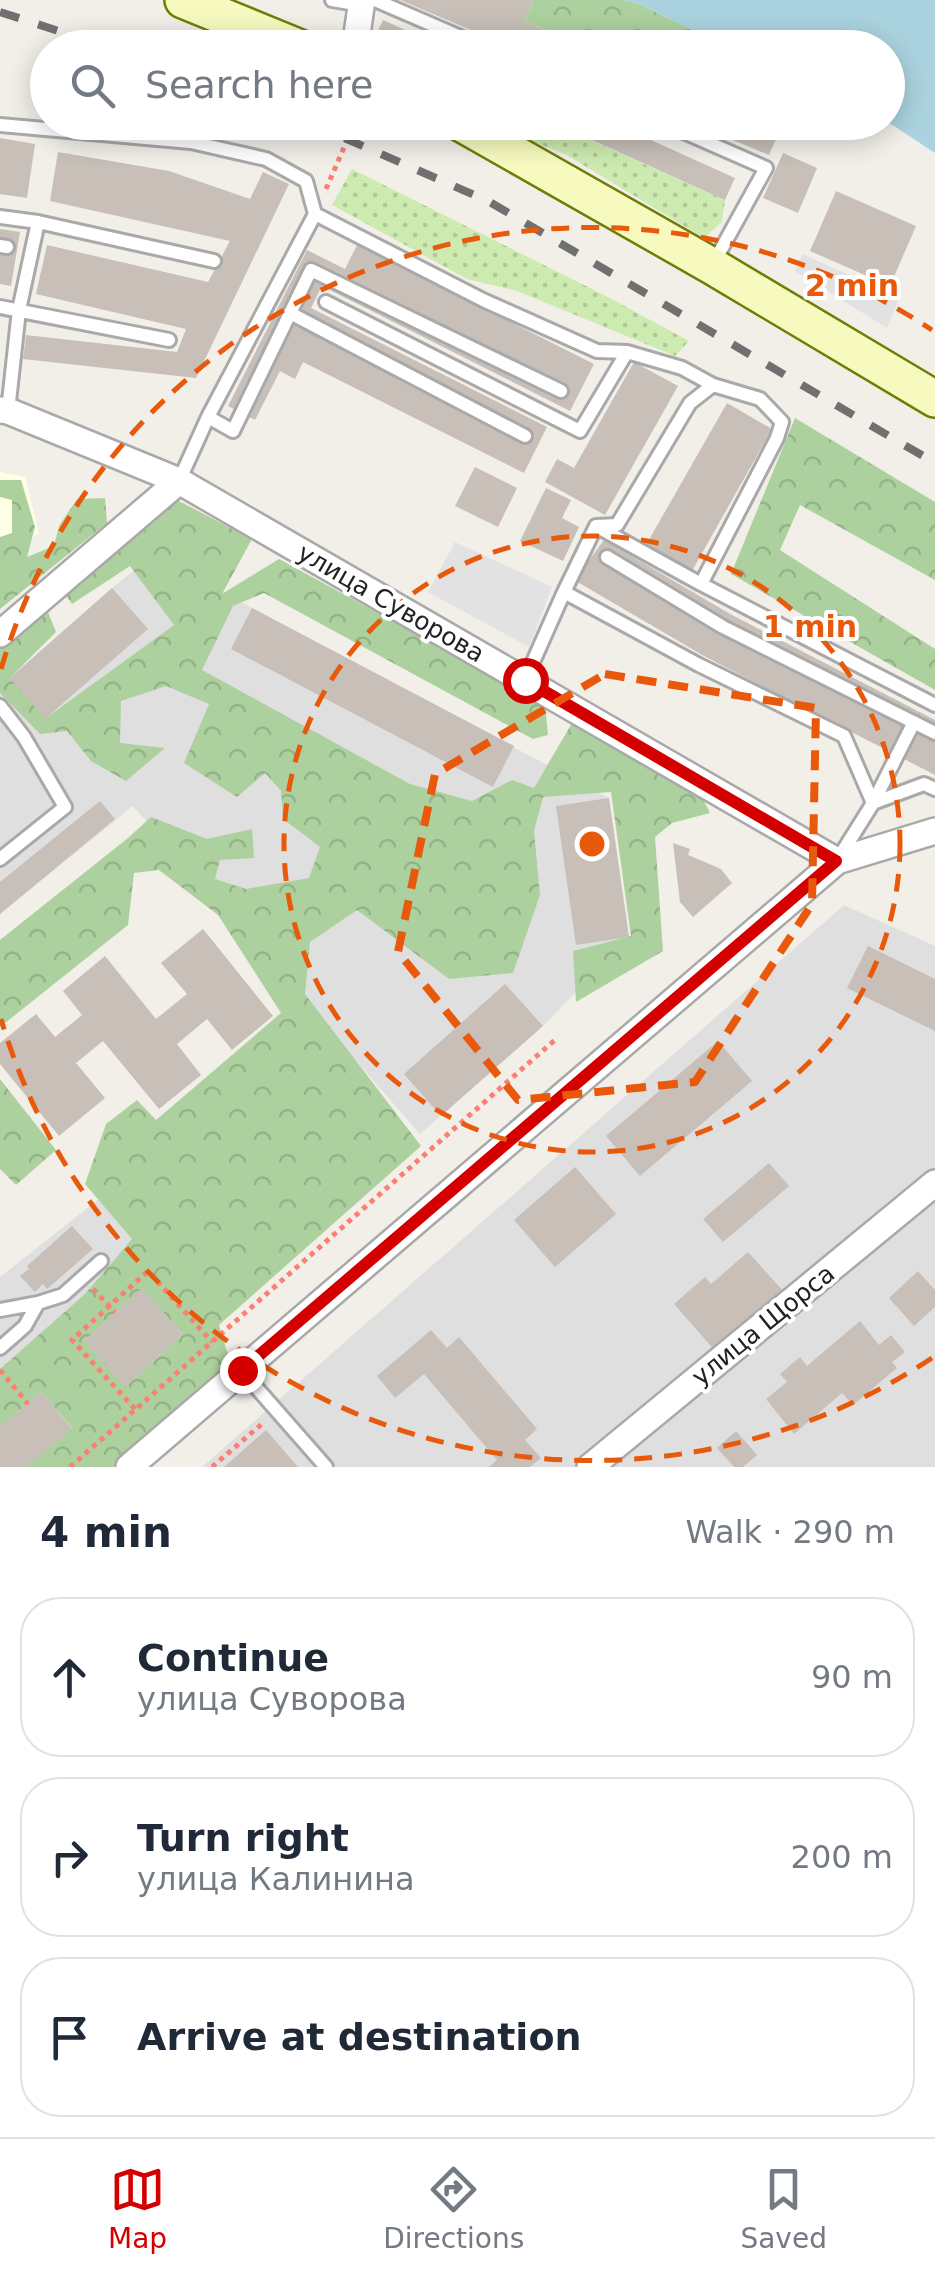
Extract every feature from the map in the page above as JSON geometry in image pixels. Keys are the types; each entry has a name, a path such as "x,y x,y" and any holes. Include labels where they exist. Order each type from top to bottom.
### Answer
{"main road":[{"path":"197,2 260,30"},
{"path":"491,140 935,399"}],"street":[{"path":"359,30 366,2"},
{"name":"улица Суворова","path":"4,411 179,480 836,861"},
{"path":"0,634 179,480"},
{"path":"129,1467 836,861 935,831"},
{"name":"улица Щорса","path":"590,1467 935,1183"}],"lane":[{"path":"332,0 366,2 439,30"},
{"path":"0,125 30,128"},
{"path":"169,140 266,159 306,181 315,214 179,480"},
{"path":"701,140 766,168 712,266"},
{"path":"315,214 483,300 597,351 627,352 682,368 714,386 760,399 782,422 777,438 701,584"},
{"path":"0,216 214,260"},
{"path":"4,411 38,222"},
{"path":"208,418 233,431 312,270 561,391"},
{"path":"326,302 580,430 627,352"},
{"path":"0,307 169,340"},
{"path":"290,313 525,436"},
{"path":"596,526 618,526 690,403 714,386"},
{"path":"596,526 935,705"},
{"path":"525,680 596,526"},
{"path":"607,557 723,626 935,733"},
{"path":"564,592 699,665 844,736 873,803"},
{"path":"0,706 24,737 65,806 0,859"},
{"path":"836,861 873,803 914,722"},
{"path":"873,803 924,784 935,789"},
{"path":"0,1310 63,1295 101,1261"},
{"path":"0,1348 25,1326 38,1303"},
{"path":"242,1370 326,1467"}],"path":[{"path":"315,214 347,140"},
{"path":"70,1467 556,1039"},
{"path":"136,1409 72,1340 112,1309 148,1271 212,1342"},
{"path":"83,1277 112,1309"},
{"path":"0,1370 28,1404"},
{"path":"212,1467 277,1411"}],"highlighted area":[{"path":"605,674 816,708 812,904 695,1082 518,1100 398,952 435,774"}],"shaded area":[{"path":"802,254 900,297 887,328 795,271"},
{"path":"0,472 25,477 39,533 0,563"},
{"path":"455,542 552,587 529,647 428,592"},
{"path":"156,553 609,798 629,937 543,1026 420,1134 133,806 0,914 0,686"},
{"path":"844,905 935,946 935,1467 202,1467"},
{"path":"113,1188 183,1334 125,1387 25,1467 0,1467 0,1277"}],"green space":[{"path":"533,0 624,0 693,30 546,30 524,21"},
{"path":"529,140 590,140 725,200 722,222 704,238 565,154"},
{"path":"352,169 689,341 675,356 517,291 467,279 332,205"},
{"path":"795,418 935,502 935,580 800,505 780,550 935,649 935,690 731,574"},
{"path":"0,480 21,480 35,527 27,557 54,546 59,526 77,499 105,498 107,523 0,609 0,537 12,533 12,500 0,497"},
{"path":"177,500 252,539 222,594 279,559 545,704 548,735 533,739 264,593 233,606 202,670 410,784 472,801 512,780 534,788 572,723 696,785 710,813 672,823 655,837 663,951 576,1002 573,951 631,936 611,792 543,797 534,831 540,895 513,973 449,979 357,910 310,942 305,994 421,1146 219,1325 232,1368 120,1467 25,1467 72,1428 42,1392 0,1426 0,1369 85,1294 132,1239 85,1184 106,1124 137,1100 156,1120 281,1013 218,915 159,870 134,873 128,925 0,1027 0,940 151,817 207,839 252,829 254,858 220,860 215,879 246,889 309,878 320,847 283,819 281,791 265,773 237,797 184,763 209,704 166,686 121,701 120,743 165,748 126,781 91,761 67,731 40,734 0,693 0,640 48,612 56,632 10,678 46,718 174,625 130,566 72,604 62,590 136,521","holes":["142,1289 183,1334 126,1386 84,1341"]},
{"path":"0,1079 56,1150 16,1185 0,1169"}],"water":[{"path":"624,0 935,0 935,153 905,133 905,30 693,30"}],"building":[{"path":"400,0 533,0 524,21 545,30 471,30"},
{"path":"383,20 405,30 378,30"},
{"path":"0,138 35,144 27,198 0,194"},
{"path":"592,140 651,140 735,178 725,200"},
{"path":"733,140 776,140 769,155"},
{"path":"58,152 169,171 250,199 263,172 289,184 196,378 23,359 26,335 177,352 186,329 36,294 47,245 208,282 230,241 50,201"},
{"path":"783,153 817,168 798,213 763,198"},
{"path":"836,191 916,226 890,286 810,251"},
{"path":"0,229 20,232 11,286 0,284"},
{"path":"357,245 594,364 570,411 322,286 311,308 547,427 524,473 303,362 295,379 280,371 255,420 228,406 307,250 345,269"},
{"path":"634,362 678,386 605,515 545,482 557,459 574,468"},
{"path":"727,403 772,429 692,571 646,545"},
{"path":"475,467 517,488 498,527 455,506"},
{"path":"546,488 571,500 562,518 579,527 563,561 520,541"},
{"path":"604,540 732,615 935,720 935,775 704,656 574,580"},
{"path":"112,588 148,629 45,719 10,678"},
{"path":"252,608 514,746 493,787 231,649"},
{"path":"609,798 629,937 576,945 556,806"},
{"path":"100,801 115,819 0,914 0,882"},
{"path":"673,843 690,849 688,855 721,869 732,883 693,917 680,902"},
{"path":"203,929 273,1016 232,1050 207,1019 177,1044 201,1075 159,1109 103,1041 76,1063 105,1098 59,1136 0,1064 0,1043 36,1014 55,1037 82,1015 63,991 105,956 156,1019 187,994 161,963"},
{"path":"868,946 935,979 935,1031 847,988"},
{"path":"505,984 543,1026 441,1116 404,1074"},
{"path":"718,1041 752,1081 640,1176 606,1136"},
{"path":"769,1163 789,1186 723,1242 703,1219"},
{"path":"575,1167 616,1214 555,1267 514,1220"},
{"path":"72,1226 93,1249 47,1289 43,1284 35,1292 20,1276"},
{"path":"748,1252 786,1294 718,1354 674,1304 705,1277 711,1284"},
{"path":"918,1271 935,1290 935,1307 914,1326 889,1298"},
{"path":"142,1288 183,1334 125,1387 84,1341"},
{"path":"860,1321 879,1345 891,1335 905,1352 892,1362 897,1368 853,1405 842,1393 794,1434 766,1399 787,1382 780,1374 800,1357 807,1366"},
{"path":"431,1330 447,1348 459,1337 537,1429 525,1440 541,1458 530,1467 489,1467 497,1460 424,1374 395,1398 377,1376"},
{"path":"42,1392 72,1429 25,1467 0,1467 0,1426"},
{"path":"266,1430 298,1467 224,1467"},
{"path":"736,1431 757,1455 743,1467 734,1467 717,1448"}],"railway":[{"path":"0,12 56,30"},
{"path":"349,140 488,201 935,463"}],"route":[{"path":"242,1370 836,861 525,680"}]}
